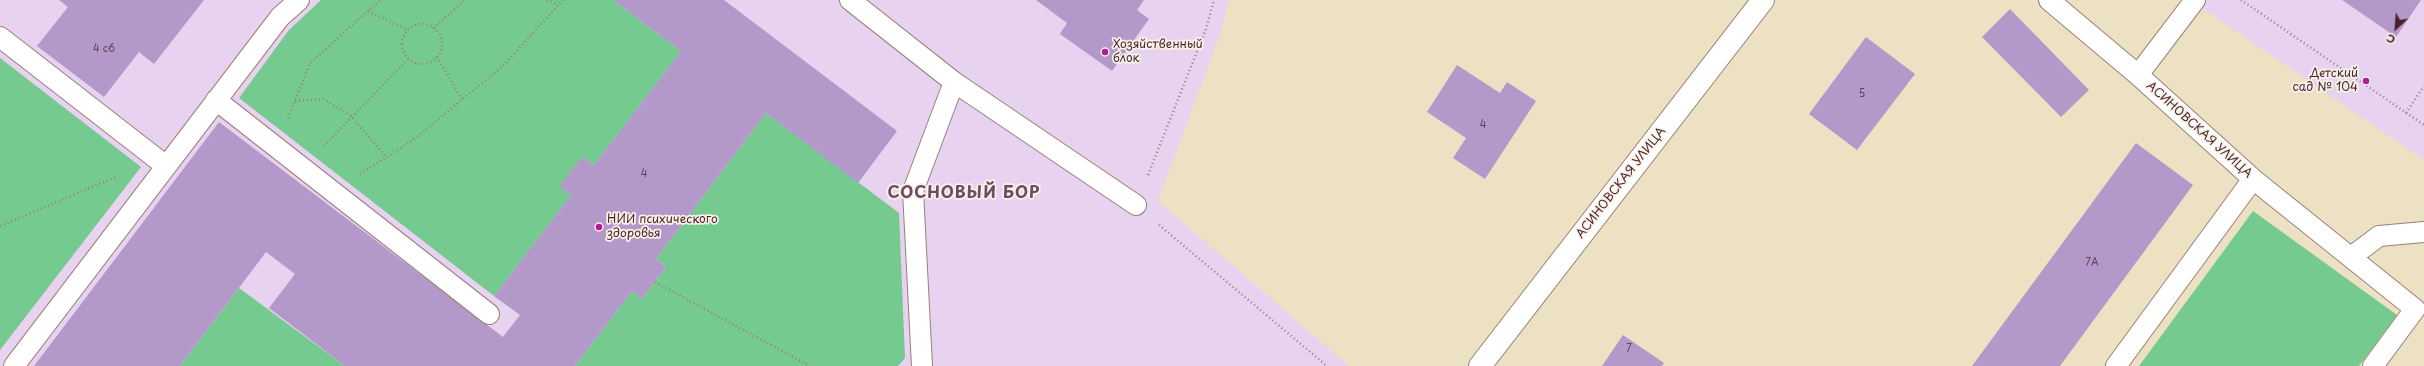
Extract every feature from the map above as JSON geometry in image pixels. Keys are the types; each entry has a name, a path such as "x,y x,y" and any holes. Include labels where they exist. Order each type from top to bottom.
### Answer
{"street":[{"name":"АСИНОВСКАЯ УЛИЦА","path":"1480,366 1763,0"}],"lane":[{"path":"14,366 162,163 216,100 280,17 299,0"},
{"path":"850,0 954,82 1136,205"},
{"name":"АСИНОВСКАЯ УЛИЦА","path":"2049,0 2138,75 2253,179 2415,309 2373,366"},
{"path":"2138,75 2195,0"},
{"path":"0,37 162,163"},
{"path":"922,366 913,191 954,82"},
{"path":"216,100 489,314"},
{"path":"2116,366 2253,179"},
{"path":"2351,257 2379,236 2424,232"}],"path":[{"path":"276,146 310,63 380,0"},
{"path":"434,28 465,0"},
{"path":"547,0 558,5"},
{"path":"332,191 412,141 504,65 563,0"},
{"path":"1214,0 1206,29 1136,205 1327,366"},
{"path":"2241,0 2424,125"},
{"path":"368,11 408,30"},
{"path":"420,24 434,28 440,35 442,44 437,57 430,63 421,65 408,59 402,47 403,38 408,30 420,24"},
{"path":"437,57 462,99"},
{"path":"304,169 351,116 408,59"},
{"path":"2406,113 2424,86"},
{"path":"294,101 324,99 351,116 386,157"},
{"path":"0,226 162,163"},
{"path":"655,282 810,366"}],"shaded area":[{"path":"0,0 1229,0 1220,35 1158,201 1349,366 0,366"},
{"name":"Детский сад № 104","path":"2190,0 2424,0 2424,160 2193,2"}],"green space":[{"path":"321,0 613,0 681,51 594,165 582,157 560,186 571,195 494,296 239,98 289,30"},
{"path":"0,58 141,167 0,350"},
{"path":"766,113 899,213 905,358 898,366 575,366 632,291 642,299 666,267 656,259"},
{"path":"2253,211 2397,315 2359,366 2139,366"},
{"path":"239,288 345,366 180,366"}],"building":[{"path":"59,0 204,0 154,64 139,52 104,97 37,46 68,7"},
{"path":"613,0 724,0 897,131 858,183 766,113 656,259 666,267 642,299 632,291 575,366 345,366 269,308 295,274 266,252 180,366 34,366 219,122 503,337 520,315 494,296 571,195 559,186 582,157 594,165 681,51"},
{"name":"Хозяйственный блок","path":"1036,0 1144,0 1137,10 1149,19 1112,71 1060,34 1067,23"},
{"path":"2342,0 2421,0 2396,37"},
{"path":"2010,9 2089,90 2061,117 1982,37"},
{"path":"1866,37 1915,74 1857,150 1809,114"},
{"path":"1457,65 1500,93 1507,82 1536,101 1485,179 1453,158 1466,138 1427,112"},
{"path":"2136,143 2193,185 2060,366 1972,366"},
{"path":"1623,335 1664,363 1662,366 1602,366"}],"place":[{"name":"Хозяйственный блок","path":"1105,52"},
{"name":"Детский сад № 104","path":"2366,81"},
{"name":"НИИ психического здоровья","path":"599,227"}],"district":[{"name":"СОСНОВЫЙ БОР","path":"964,194"}]}
